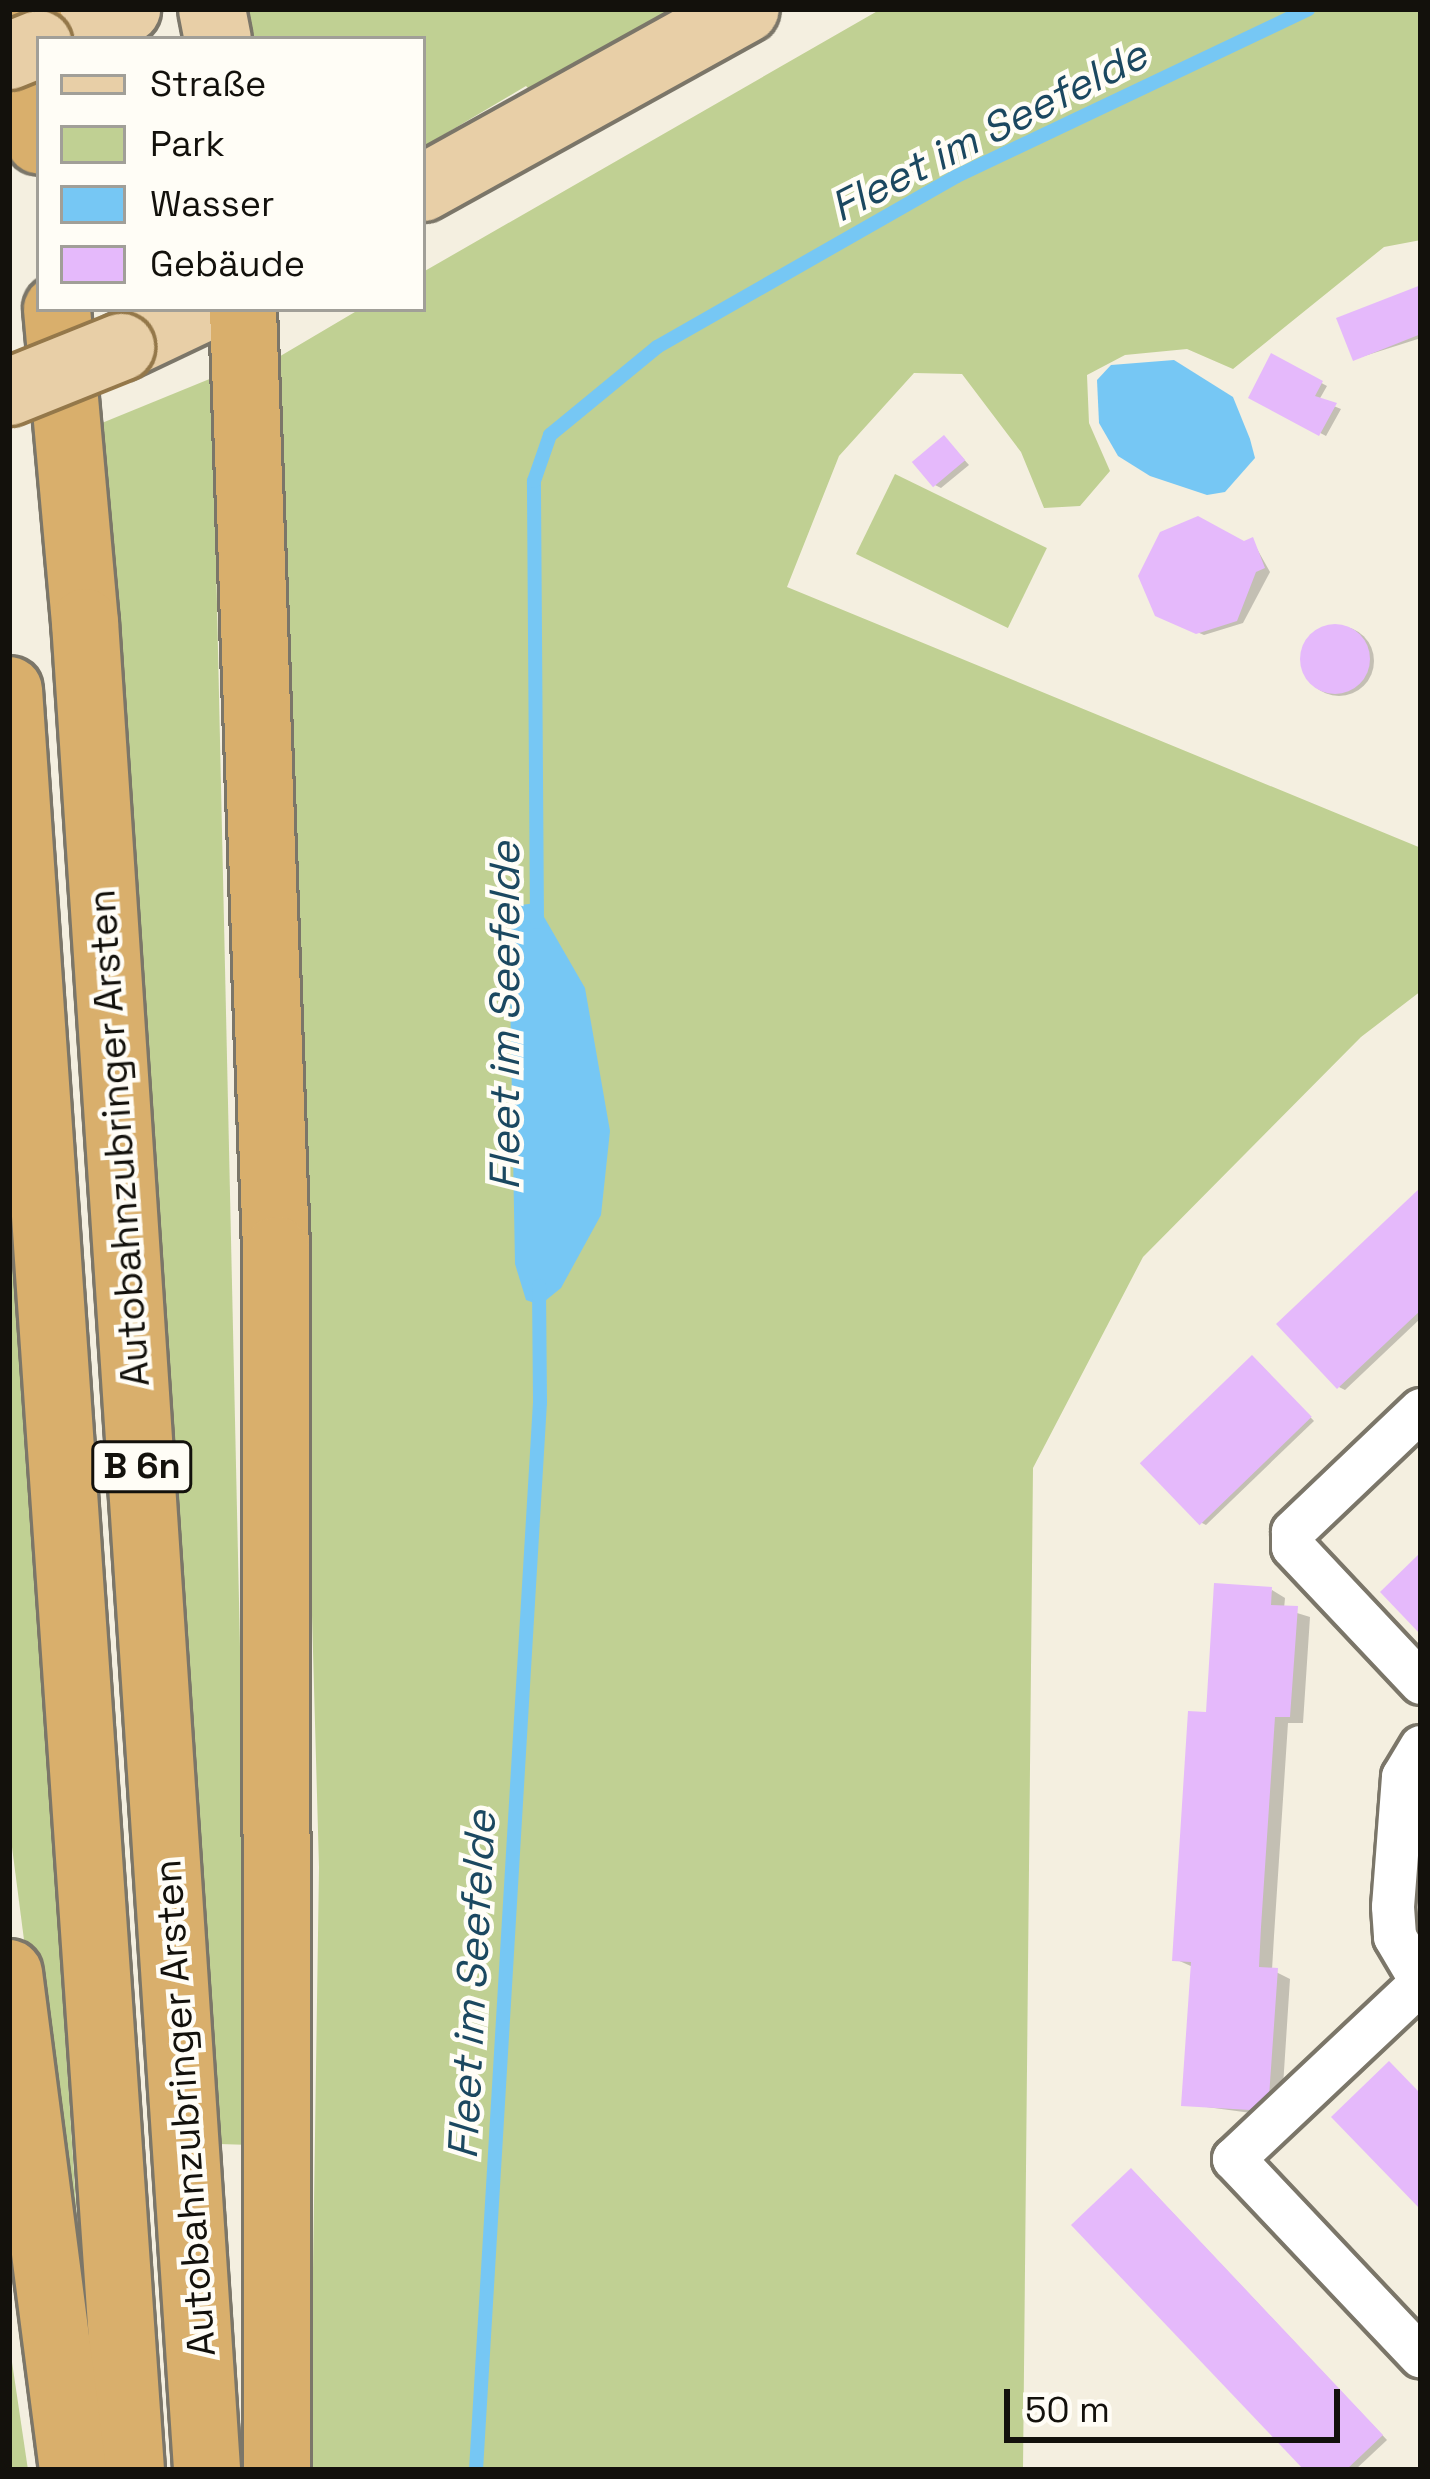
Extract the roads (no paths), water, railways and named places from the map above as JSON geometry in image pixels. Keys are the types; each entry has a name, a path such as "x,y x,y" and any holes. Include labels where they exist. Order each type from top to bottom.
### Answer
{"highway":[{"name":"Autobahnzubringer Arsten","path":"57,312 85,622 207,2470"},
{"path":"243,312 276,1250 277,2470"},
{"name":"Autobahnzubringer Arsten","path":"9,690 131,2470"},
{"path":"9,1973 73,2470"}],"main road":[{"path":"426,186 746,9"},
{"path":"9,392 195,312"}],"street":[{"path":"1421,1410 1293,1532 1293,1547 1298,1561 1421,1683"},
{"path":"1421,1747 1403,1777 1394,1907 1395,1937 1421,1982 1234,2159 1421,2356"}],"water":[{"path":"1174,360 1233,397 1250,439 1255,458 1225,492 1207,495 1150,476 1118,456 1099,423 1097,380 1111,365"},
{"path":"536,903 585,988 610,1131 601,1215 561,1288 540,1305 526,1300 515,1264 509,934 521,905"}],"waterway":[{"name":"Fleet im Seefelde","path":"537,922 534,481 550,435 657,347 957,176 1308,9"},
{"name":"Fleet im Seefelde","path":"476,2470 540,1402 539,1286"}]}
